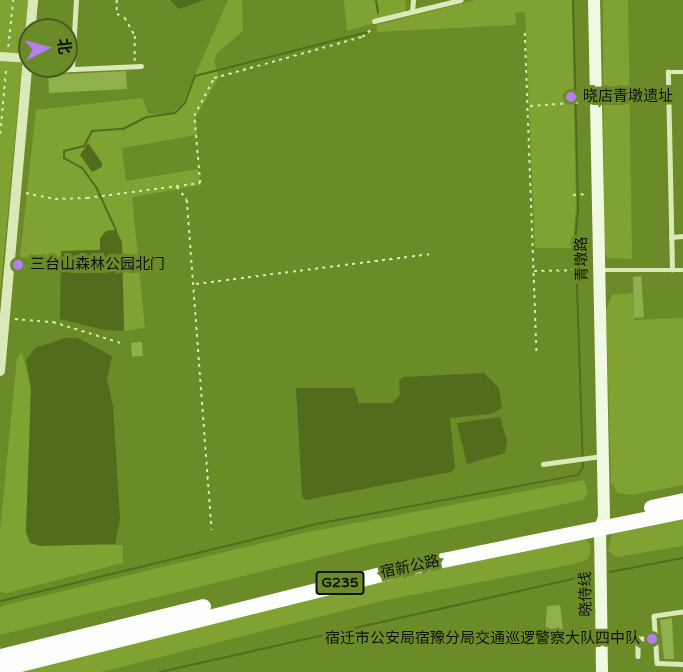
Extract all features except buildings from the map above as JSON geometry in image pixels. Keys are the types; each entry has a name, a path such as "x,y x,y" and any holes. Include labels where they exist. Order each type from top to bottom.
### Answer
{"highway":[{"name":"宿新公路","path":"0,669 408,567 602,522 683,500"},
{"name":"宿新公路","path":"0,656 410,556 602,522 683,511"}],"main road":[{"name":"青墩路","path":"594,0 602,522"},
{"name":"晓侍线","path":"602,522 602,672"}],"street":[{"path":"31,18 33,0"},
{"path":"0,371 25,78"}],"lane":[{"path":"75,18 76,0"},
{"path":"412,0 412,12"},
{"path":"374,21 460,0"},
{"path":"78,69 138,66"},
{"path":"672,270 668,72 683,72"},
{"path":"671,237 683,236"},
{"path":"597,270 683,270"},
{"path":"543,464 602,456"},
{"path":"683,612 655,614 657,663 683,664"},
{"path":"602,640 655,638"},
{"path":"638,639 639,656"}],"path":[{"path":"0,134 4,56 13,0"},
{"path":"117,0 117,14 125,18 135,36 138,66"},
{"path":"16,190 56,199 200,183 194,116 214,78 368,36 374,21"},
{"path":"525,33 537,354"},
{"path":"528,106 579,102"},
{"path":"176,187 187,200 212,530"},
{"path":"574,195 579,194"},
{"path":"195,284 429,254"},
{"path":"533,271 597,270"},
{"path":"5,318 53,322 124,344"}],"shaded area":[{"path":"0,0 28,0 26,18 18,18 18,78 21,78 0,295"},
{"path":"170,0 205,0 179,9"},
{"path":"228,0 242,0 243,31 218,52 214,61 219,77 196,116 197,135 122,148 126,181 198,169 201,185 132,197 145,328 124,331 122,242 100,250 62,251 61,259 20,257 36,110 142,98 149,114 171,113 182,105"},
{"path":"344,0 405,0 406,14 347,31"},
{"path":"476,0 572,0 576,207 572,248 535,248 525,12 515,13 516,25 377,32 376,25"},
{"path":"603,0 628,0 632,259 607,258 604,249"},
{"path":"88,143 102,163 102,167 92,172 80,155"},
{"path":"116,230 122,242 124,331 104,330 60,319 61,251 100,250 100,238 106,231"},
{"path":"633,293 634,320 683,318 683,485 631,495 618,493 611,483 606,310 612,295"},
{"path":"65,338 78,338 112,356 107,379 113,406 120,519 115,544 40,546 30,543 26,532 31,389 26,360 35,348"},
{"path":"22,353 31,389 26,532 30,543 123,545 123,563 7,593 0,592 0,531 17,358"},
{"path":"484,373 499,388 502,408 491,414 450,418 455,468 451,472 306,500 302,497 296,388 354,388 359,403 392,403 400,395 399,381 403,377"},
{"path":"500,417 507,441 505,453 467,464 457,423"},
{"path":"584,480 588,493 583,500 375,544 0,635 0,608 5,605 308,532"},
{"path":"683,519 683,546 617,557 608,551 612,534"},
{"path":"586,539 591,546 590,554 587,560 574,564 381,601 102,672 7,672 416,573"}],"waterway":[{"path":"376,0 378,13"},
{"path":"573,0 578,209 575,247 579,265"},
{"path":"116,230 96,187 82,168 64,158 64,151 84,146 92,131 123,129 147,117 175,113 185,103 195,76 367,32"},
{"path":"1,601 316,524 578,475 583,467 577,285 581,276"},
{"path":"610,572 683,558"},
{"path":"160,672 595,574"}],"place":[{"name":"晓店青墩遗址","path":"571,97"},
{"name":"三台山森林公园北门","path":"18,265"},
{"name":"宿迁市公安局宿豫分局交通巡逻警察大队四中队","path":"652,639"}]}
